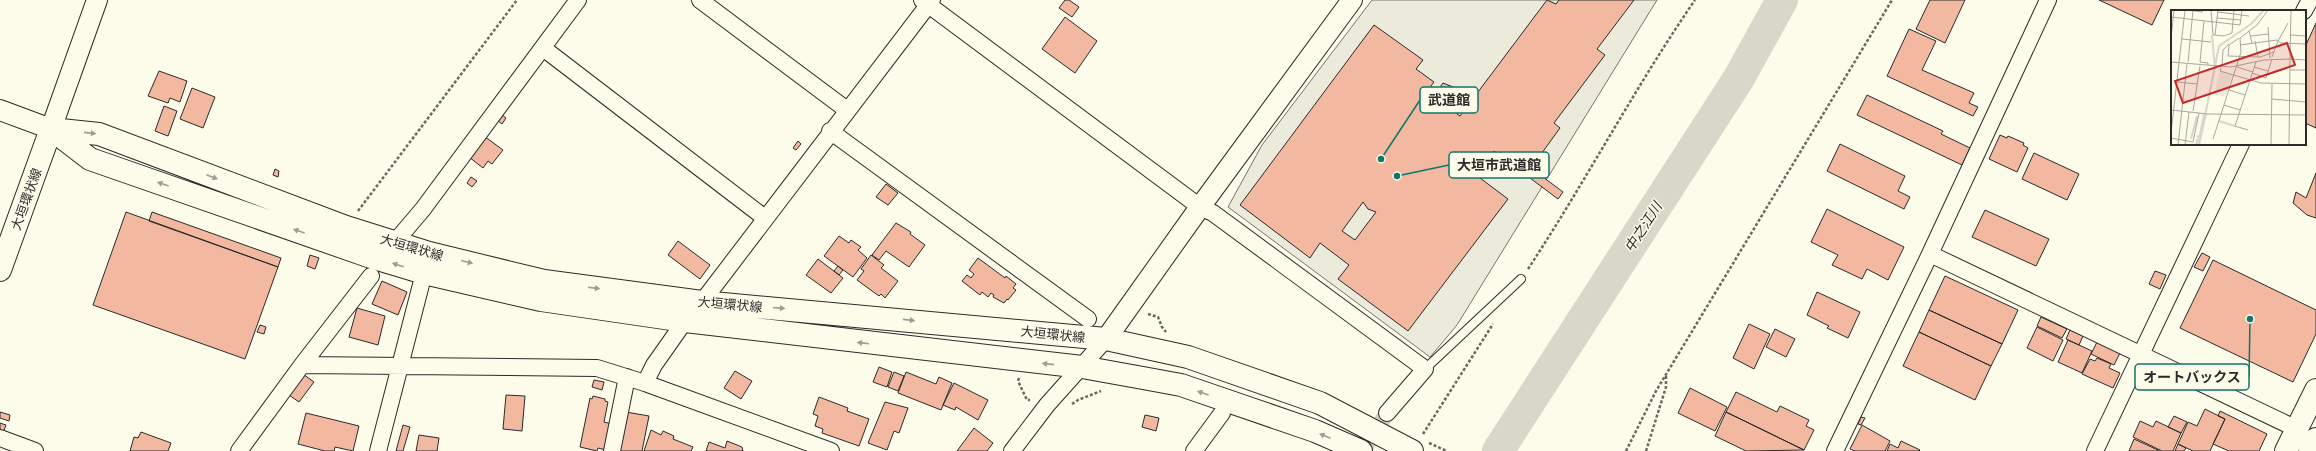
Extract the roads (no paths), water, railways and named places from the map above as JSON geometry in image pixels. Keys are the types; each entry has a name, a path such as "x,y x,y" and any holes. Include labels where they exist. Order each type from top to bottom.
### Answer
{"main road":[{"name":"大垣環状線","path":"0,270 51,129 99,134 341,235 392,241 544,281 702,302 1106,339 1188,357 1320,403 1419,443"},
{"name":"大垣環状線","path":"341,235 371,266 424,273 541,300 685,321 1082,367 1182,385 1315,432 1361,451"},
{"path":"2286,451 2316,390"},
{"path":"2310,451 2316,439"}],"street":[{"path":"0,110 51,129 97,0"},
{"path":"392,241 423,209 578,0"},
{"path":"700,0 847,110"},
{"path":"1012,451 1047,405 1106,339 1200,207 1352,0"},
{"path":"1835,451 1930,254 2048,0"},
{"path":"2305,10 2310,0"},
{"path":"702,302 927,2 1200,207 1213,213 1424,368 1387,412"},
{"path":"543,48 765,218"},
{"path":"830,131 1088,319"},
{"path":"2095,451 2241,145"},
{"path":"1930,254 2297,428"},
{"path":"239,451 302,365 371,266"},
{"path":"378,451 424,273"},
{"path":"645,383 654,365 685,321"},
{"path":"302,365 597,368 645,383 831,451"},
{"path":"612,451 627,377"},
{"path":"1194,451 1222,413"},
{"path":"0,438 35,451"}],"lane":[{"path":"1424,368 1521,279"}],"waterway":[{"name":"中之江川","path":"1498,451 1739,78 1782,0"},
{"name":"中之江川","path":"1502,451 1505,437"}],"tunnel":[{"path":"1363,451 1387,413"}],"place":[{"name":"武道館","path":"1381,159"},
{"name":"大垣市武道館","path":"1397,176"},
{"name":"オートバックス","path":"2250,319"}]}
